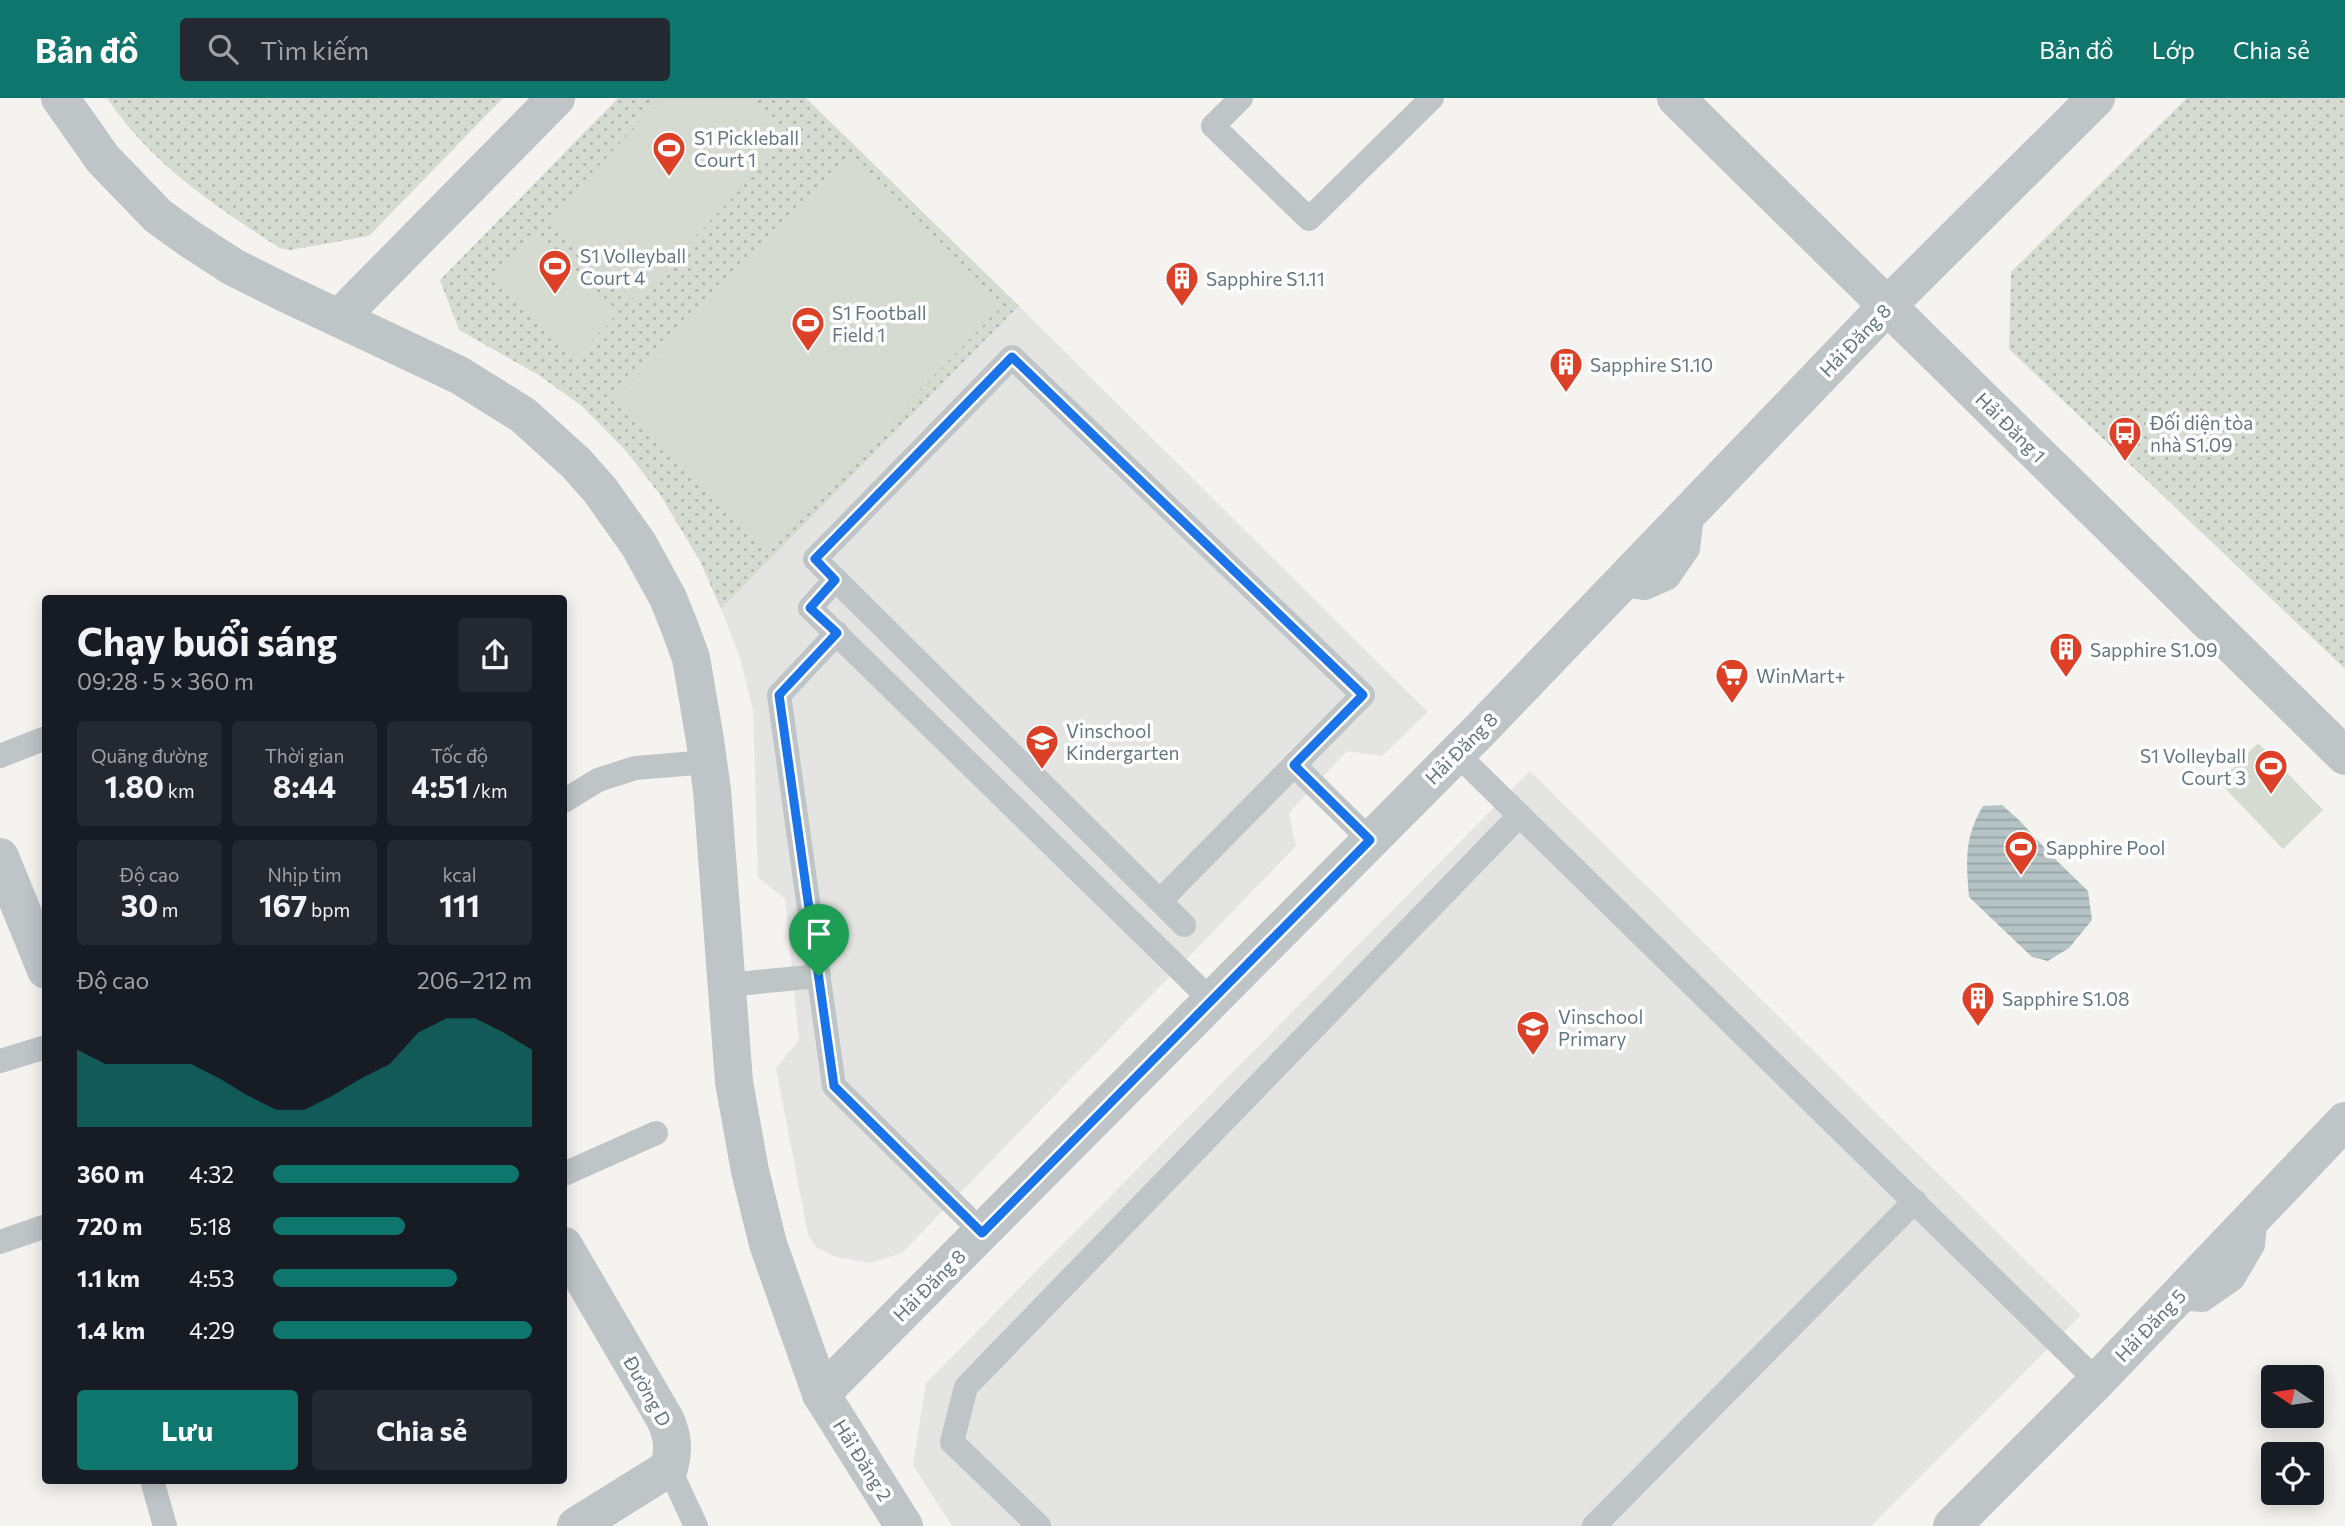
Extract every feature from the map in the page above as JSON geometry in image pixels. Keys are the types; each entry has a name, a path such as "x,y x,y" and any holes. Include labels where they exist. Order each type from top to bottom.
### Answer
{"street":[{"name":"Hải Đăng 2","path":"60,98 103,159 158,216 233,267 459,375 491,393 550,437 600,490 639,545 668,598 691,658 708,762 734,1082 750,1171 768,1244 821,1394 904,1526"},
{"path":"339,318 556,98"},
{"name":"Hải Đăng 1","path":"1676,98 2345,756"},
{"name":"Hải Đăng 8","path":"821,1394 1457,753 1888,306 2096,98"},
{"path":"0,857 42,960"},
{"name":"Hải Đăng 5","path":"1952,1526 2097,1381 2345,1121"},
{"name":"Đường D","path":"567,1259 671,1434 673,1451 669,1468"},
{"path":"576,1526 669,1468"}],"lane":[{"path":"1241,98 1213,126 1309,219 1432,98"},
{"path":"1160,901 1363,695 1012,357 815,559 1184,925"},
{"path":"835,580 810,608 1212,1001"},
{"path":"837,633 779,695 834,1086 982,1233"},
{"path":"0,756 42,740"},
{"path":"1457,753 2097,1381"},
{"path":"567,799 598,780 635,768 708,762"},
{"path":"1294,765 1370,840"},
{"path":"1001,793 1025,768"},
{"path":"1039,1526 952,1442 966,1387 1520,815"},
{"path":"726,985 819,976"},
{"path":"0,1061 42,1048"},
{"path":"567,1173 656,1133"},
{"path":"1594,1526 1915,1201"},
{"path":"0,1242 42,1227"},
{"name":"Đường D","path":"669,1468 696,1526"},
{"path":"153,1484 165,1526"}],"shaded area":[{"path":"107,98 503,98 369,236 290,250 280,248 186,182 143,143"},
{"path":"618,98 806,98 1019,306 721,609 700,561 661,496 626,451 582,406 537,374 459,330 440,280"},
{"name":"S1 Pickleball Court 1","path":"663,98 747,98 789,138 635,300 549,218"},
{"path":"2187,98 2345,98 2345,669 2009,349 2011,272"},
{"name":"S1 Football Field 1","path":"854,156 1003,305 764,550 613,401"},
{"name":"S1 Volleyball Court 4","path":"537,232 619,312 574,359 491,279"},
{"name":"Vinschool Kindergarten","path":"1019,306 1428,712 1382,756 1347,751 1289,813 1296,846 902,1253 870,1263 836,1257 816,1247 808,1235 776,1068 799,1040 785,899 758,877 753,710 739,655 721,609"},
{"name":"S1 Volleyball Court 3","path":"2258,743 2323,810 2283,849 2219,782"},
{"name":"Vinschool Primary","path":"1530,771 2081,1315 1871,1526 952,1526 913,1465 926,1383"},
{"name":"Sapphire Pool","path":"2002,805 2088,891 2092,920 2069,948 2048,961 2032,957 1969,897 1967,861 1972,828 1983,806"}],"place":[{"name":"S1 Pickleball Court 1","path":"669,178"},
{"name":"S1 Volleyball Court 4","path":"555,296"},
{"name":"Sapphire S1.11","path":"1182,308"},
{"name":"S1 Football Field 1","path":"808,353"},
{"name":"Sapphire S1.10","path":"1566,394"},
{"name":"Đối diện tòa nhà S1.09","path":"2125,463"},
{"name":"Sapphire S1.09","path":"2066,679"},
{"name":"WinMart+","path":"1732,705"},
{"name":"Vinschool Kindergarten","path":"1042,771"},
{"name":"S1 Volleyball Court 3","path":"2271,796"},
{"name":"Sapphire Pool","path":"2021,877"},
{"name":"Sapphire S1.08","path":"1978,1028"},
{"name":"Vinschool Primary","path":"1533,1057"}],"route":[{"path":"1012,357 1363,695 1294,765 1370,840 982,1233 834,1086 819,976 779,695 837,633 810,608 835,580 815,559 1012,357"}]}
